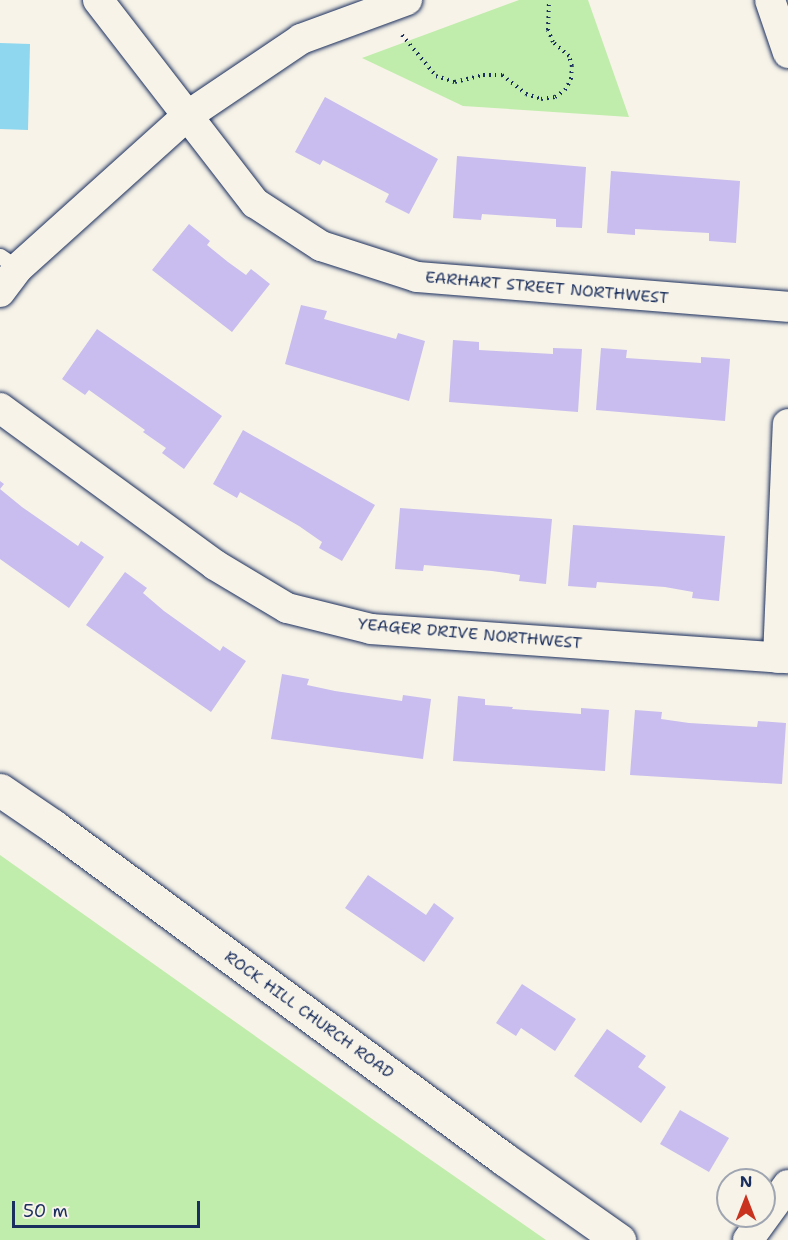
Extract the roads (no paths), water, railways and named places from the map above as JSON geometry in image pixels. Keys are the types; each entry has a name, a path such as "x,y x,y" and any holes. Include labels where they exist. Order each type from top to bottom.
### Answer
{"main road":[{"name":"ROCK HILL CHURCH ROAD","path":"0,790 53,826 494,1152 619,1240"}],"street":[{"name":"EARHART STREET NORTHWEST","path":"98,0 255,203 321,246 417,277 788,307"},
{"path":"0,292 9,262 187,116 301,39 407,0"},
{"path":"770,0 788,53"},
{"name":"YEAGER DRIVE NORTHWEST","path":"0,408 215,565 287,608 371,629 783,658"},
{"path":"783,658 788,424"},
{"path":"748,1240 788,1185"}],"water":[{"path":"0,43 30,44 28,130 0,129"}]}
